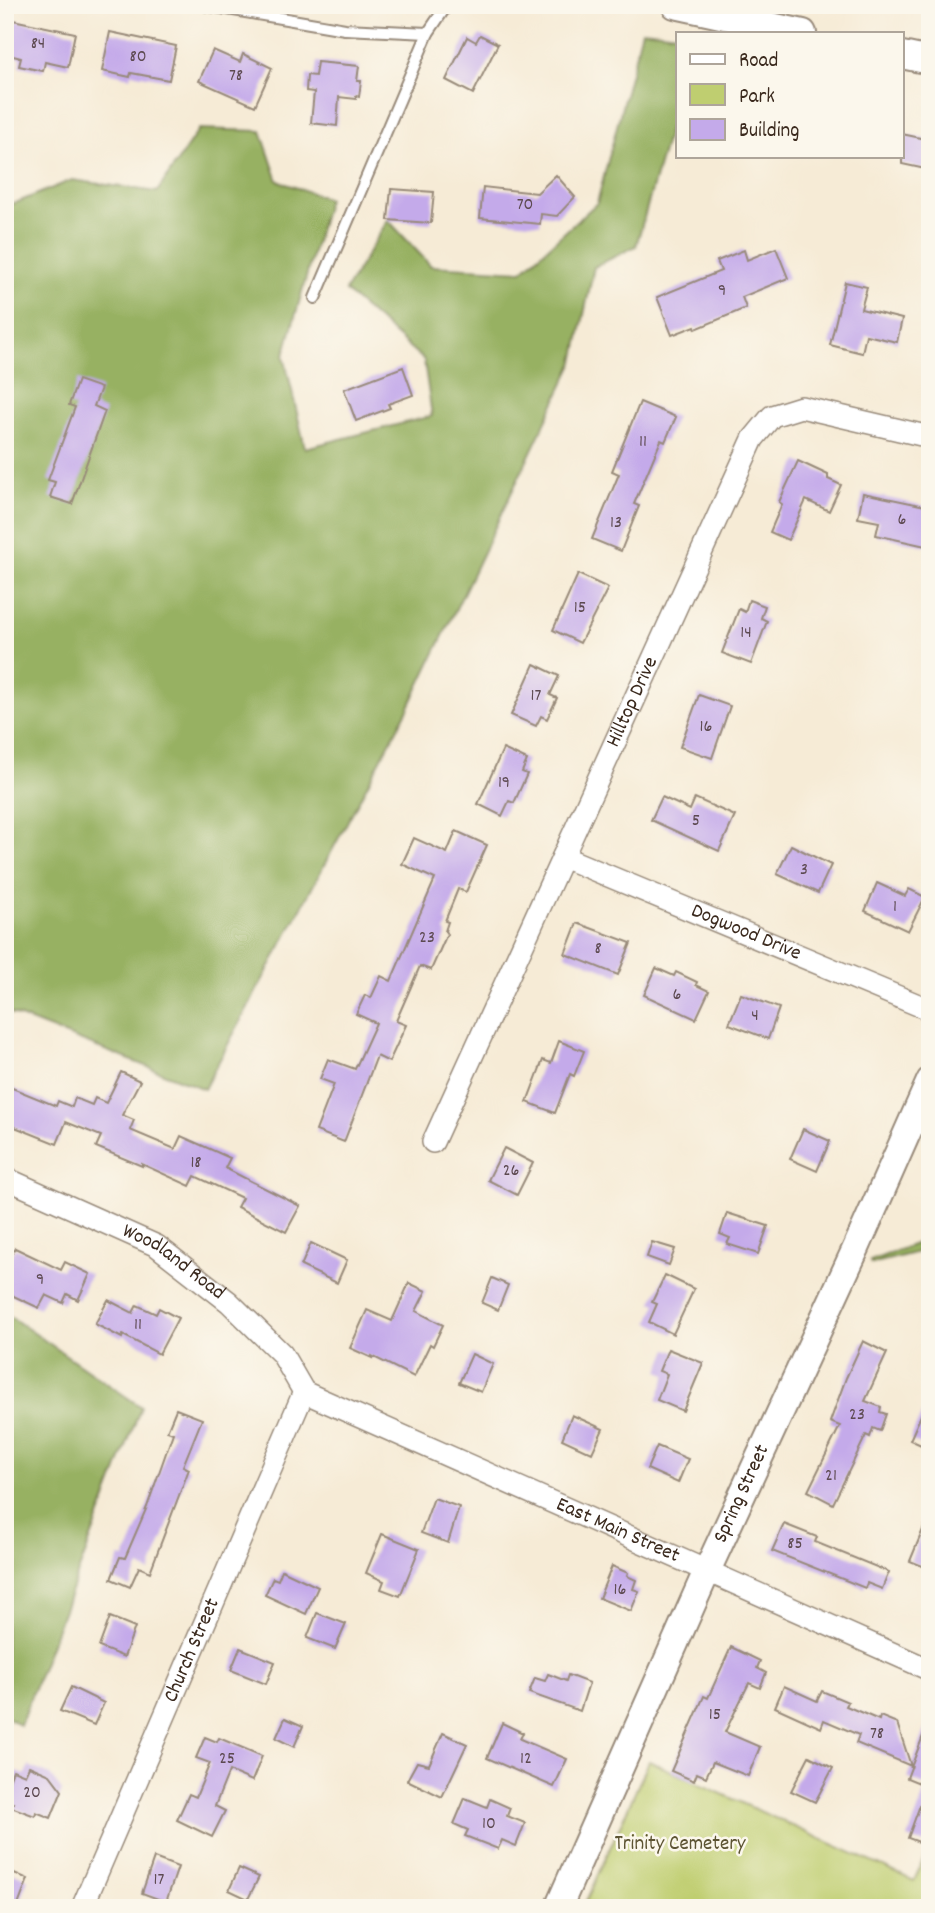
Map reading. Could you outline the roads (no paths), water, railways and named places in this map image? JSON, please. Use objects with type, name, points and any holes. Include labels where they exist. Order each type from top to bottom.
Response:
[{"type":"street","points":[[675,5],[798,32]]},
{"type":"street","points":[[904,55],[930,61]]},
{"type":"street","name":"Hilltop Drive","points":[[433,1142],[753,439],[772,416],[801,407],[930,437]]},
{"type":"street","name":"Dogwood Drive","points":[[563,857],[930,1010]]},
{"type":"street","name":"Spring Street","points":[[558,1908],[706,1573],[858,1246],[930,1081]]},
{"type":"street","name":"Woodland Road","points":[[5,1178],[158,1246],[229,1302],[282,1354],[304,1392]]},
{"type":"street","name":"East Main Street","points":[[304,1392],[706,1573],[930,1670]]},
{"type":"street","name":"Church Street","points":[[82,1908],[304,1392]]},
{"type":"lane","points":[[204,5],[345,29],[428,33]]},
{"type":"lane","points":[[314,298],[428,33],[447,5]]},
{"type":"park label","name":"Trinity Cemetery","points":[[680,1845]]}]
